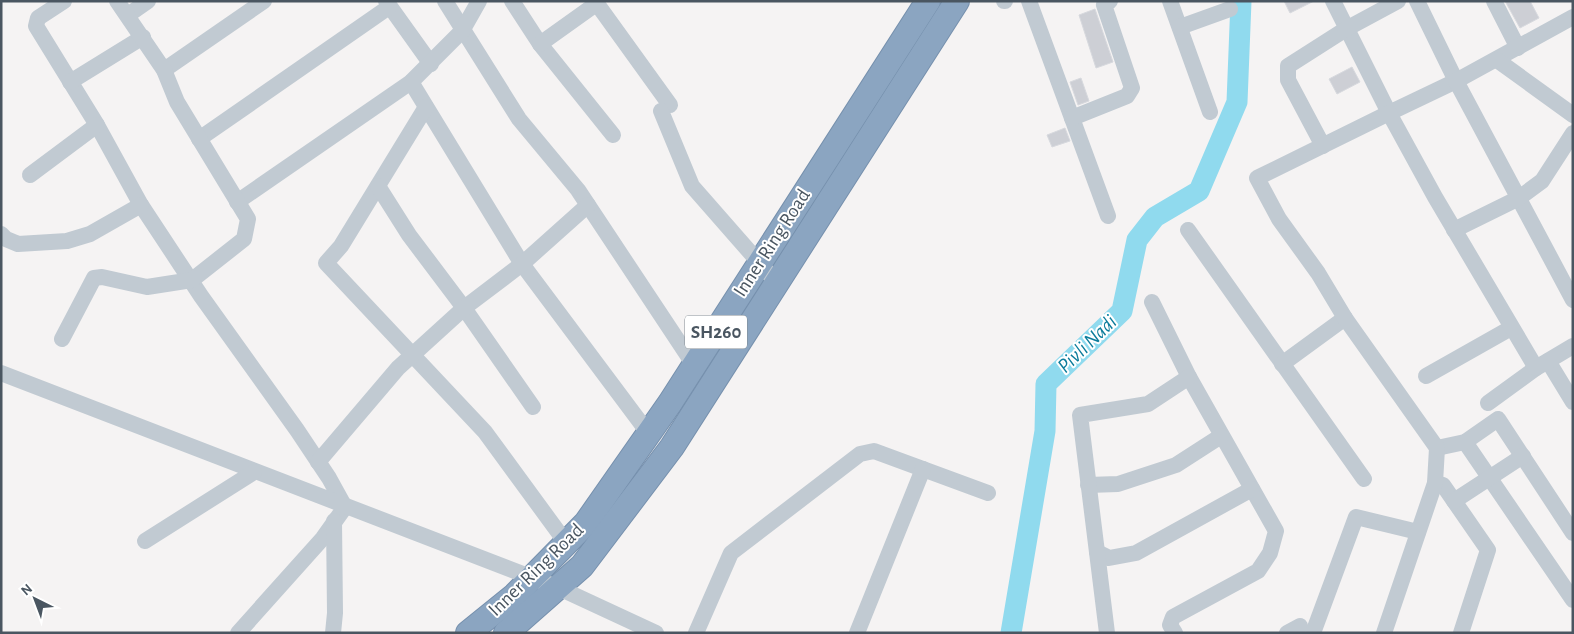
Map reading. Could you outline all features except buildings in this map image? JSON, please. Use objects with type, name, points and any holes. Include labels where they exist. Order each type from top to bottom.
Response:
[{"type":"highway","name":"Inner Ring Road","points":[[468,633],[532,579],[586,523],[649,434],[928,1]]},
{"type":"highway","name":"Inner Ring Road","points":[[506,633],[582,566],[672,447],[957,1]]},
{"type":"street","points":[[64,1],[38,18],[36,26],[97,125],[141,205],[318,462],[344,507]]},
{"type":"street","points":[[62,339],[94,278],[102,277],[147,287],[192,280],[244,238],[248,219],[177,102],[164,70],[117,1]]},
{"type":"street","points":[[128,15],[148,1]]},
{"type":"street","points":[[164,70],[264,1]]},
{"type":"street","points":[[445,1],[462,31],[519,119],[588,205],[694,365]]},
{"type":"street","points":[[237,202],[411,82],[462,31],[479,1]]},
{"type":"street","points":[[512,1],[540,44],[613,135]]},
{"type":"street","points":[[1029,1],[1108,216]]},
{"type":"street","points":[[1170,1],[1210,112]]},
{"type":"street","points":[[1333,1],[1390,113],[1454,230],[1511,328],[1573,402]]},
{"type":"street","points":[[1323,146],[1288,80],[1288,66],[1346,29],[1398,1]]},
{"type":"street","points":[[1417,1],[1456,81],[1573,300]]},
{"type":"street","points":[[1494,1],[1518,48]]},
{"type":"street","points":[[1569,1],[1573,8]]},
{"type":"street","points":[[1072,118],[1127,96],[1132,88],[1105,2]]},
{"type":"street","points":[[540,44],[595,3],[665,108],[692,186],[759,265],[777,283]]},
{"type":"street","points":[[199,139],[388,4],[431,64]]},
{"type":"street","points":[[1180,27],[1230,9]]},
{"type":"street","points":[[1384,633],[1435,483],[1437,448],[1345,318],[1318,273],[1279,219],[1256,178],[1456,81],[1497,60],[1573,16]]},
{"type":"street","points":[[70,82],[143,37]]},
{"type":"street","points":[[1497,60],[1573,115]]},
{"type":"street","points":[[411,82],[522,264],[649,434]]},
{"type":"street","points":[[426,107],[340,248],[326,263],[485,432],[567,544]]},
{"type":"street","points":[[30,175],[97,125]]},
{"type":"street","points":[[1454,230],[1519,198],[1542,181],[1573,133]]},
{"type":"street","points":[[378,186],[409,235],[464,308],[533,407]]},
{"type":"street","points":[[1,234],[6,240],[18,244],[77,239],[141,205]]},
{"type":"street","points":[[318,462],[398,368],[464,308],[522,264],[588,205]]},
{"type":"street","points":[[1188,230],[1364,479]]},
{"type":"street","points":[[1152,302],[1189,377],[1276,531],[1270,553],[1258,571],[1173,617],[1170,625],[1175,633]]},
{"type":"street","points":[[1282,364],[1345,318]]},
{"type":"street","points":[[1426,376],[1511,328]]},
{"type":"street","points":[[1488,403],[1542,364],[1573,346]]},
{"type":"street","points":[[1,373],[344,507],[559,588],[656,633]]},
{"type":"street","points":[[1106,633],[1102,557],[1088,485],[1080,415],[1148,404],[1189,377]]},
{"type":"street","points":[[1437,448],[1465,442],[1498,420],[1573,533]]},
{"type":"street","points":[[1088,485],[1118,484],[1176,465],[1221,436]]},
{"type":"street","points":[[1465,442],[1573,600]]},
{"type":"street","points":[[696,633],[730,553],[860,454],[874,451],[988,493]]},
{"type":"street","points":[[1454,501],[1523,456]]},
{"type":"street","points":[[857,633],[922,469]]},
{"type":"street","points":[[145,541],[254,472]]},
{"type":"street","points":[[1435,483],[1443,485],[1488,550],[1461,633]]},
{"type":"street","points":[[1102,557],[1136,553],[1252,489]]},
{"type":"street","points":[[238,633],[249,626],[323,538],[344,507]]},
{"type":"street","points":[[1300,630],[1356,517],[1418,532]]},
{"type":"street","points":[[333,633],[335,613],[334,521]]},
{"type":"waterway","name":"Pivli Nadi","points":[[1011,633],[1045,431],[1046,384],[1122,311],[1137,240],[1155,217],[1199,191],[1237,102],[1241,1]]}]
